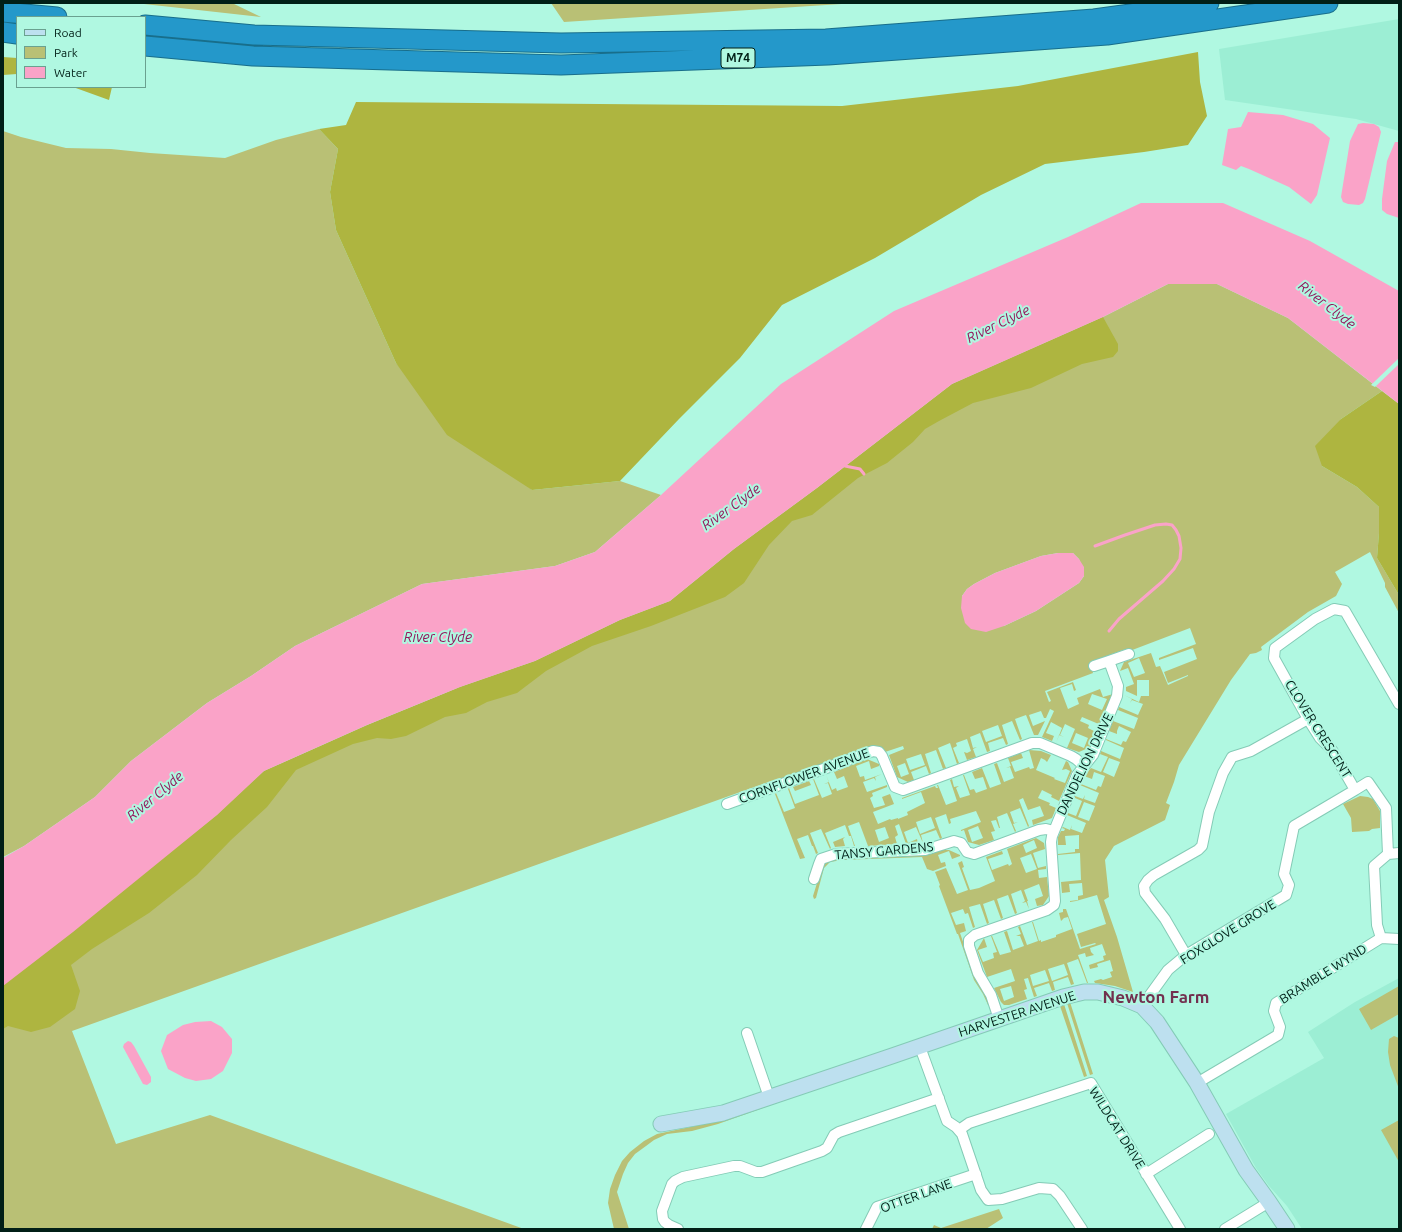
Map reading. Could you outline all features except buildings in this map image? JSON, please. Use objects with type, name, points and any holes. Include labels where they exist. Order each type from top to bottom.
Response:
[{"type":"highway","name":"M74","points":[[146,25],[254,35],[561,43],[826,39],[1094,19],[1209,3]]},
{"type":"highway","name":"M74","points":[[146,46],[253,56],[560,65],[828,55],[1107,35],[1328,3]]},
{"type":"highway","points":[[3,12],[46,16]]},
{"type":"highway","points":[[3,32],[16,34]]},
{"type":"street","name":"CLOVER CRESCENT","points":[[1388,854],[1386,808],[1368,782],[1355,790],[1332,750],[1320,738],[1308,719],[1274,658],[1275,648],[1315,619],[1334,609],[1345,611],[1399,704]]},
{"type":"street","points":[[1094,666],[1129,654]]},
{"type":"street","name":"DANDELION DRIVE","points":[[999,1019],[991,995],[978,973],[969,946],[969,940],[975,935],[1049,909],[1054,905],[1055,899],[1051,842],[1077,775],[1092,755],[1118,693],[1117,682],[1109,661]]},
{"type":"street","points":[[1186,956],[1165,919],[1145,893],[1144,886],[1154,875],[1198,850],[1202,846],[1209,812],[1223,773],[1232,757],[1252,751],[1308,719]]},
{"type":"street","name":"CORNFLOWER AVENUE","points":[[727,804],[873,750],[879,752],[882,756],[895,787],[902,790],[1032,743],[1040,743],[1071,756],[1084,766]]},
{"type":"street","name":"FOXGLOVE GROVE","points":[[1142,1006],[1168,970],[1186,956],[1286,895],[1289,885],[1284,874],[1294,826],[1355,790]]},
{"type":"street","name":"TANSY GARDENS","points":[[814,879],[821,859],[836,854],[925,850],[954,841],[961,843],[967,852],[974,854],[1039,830],[1046,829],[1054,831]]},
{"type":"street","points":[[1380,938],[1377,925],[1374,866],[1388,854],[1399,853]]},
{"type":"street","name":"BRAMBLE WYND","points":[[1197,1083],[1278,1035],[1280,1027],[1274,1011],[1276,1003],[1380,938],[1399,939]]},
{"type":"street","name":"HARVESTER AVENUE","points":[[661,1124],[723,1112],[920,1047],[1063,997],[1084,992],[1098,992],[1123,998],[1142,1006],[1157,1022],[1197,1083],[1246,1170],[1287,1229]]},
{"type":"street","points":[[747,1033],[769,1097]]},
{"type":"street","points":[[920,1047],[947,1121],[959,1130],[964,1138],[981,1190],[988,1200],[1002,1199],[1039,1188],[1053,1189],[1060,1196],[1082,1229]]},
{"type":"street","name":"WILDCAT DRIVE","points":[[959,1130],[969,1123],[1091,1083],[1180,1229]]},
{"type":"street","points":[[678,1229],[669,1226],[665,1222],[662,1211],[672,1184],[674,1181],[683,1176],[734,1166],[740,1166],[756,1172],[762,1172],[822,1151],[827,1148],[834,1135],[839,1132],[939,1098]]},
{"type":"street","points":[[1146,1174],[1209,1134]]},
{"type":"street","name":"OTTER LANE","points":[[866,1229],[877,1207],[976,1174]]},
{"type":"street","points":[[1225,1229],[1269,1202]]},
{"type":"shaded area","points":[[1399,19],[1399,131],[1356,119],[1225,100],[1219,49]]},
{"type":"shaded area","points":[[1399,978],[1399,1229],[1302,1229],[1287,1206],[1269,1186],[1256,1168],[1226,1114],[1324,1058],[1308,1032],[1355,1002]]},
{"type":"green space","points":[[135,3],[232,3],[261,17]]},
{"type":"green space","points":[[551,3],[857,3],[564,22]]},
{"type":"green space","points":[[1198,52],[1200,82],[1207,116],[1188,145],[1045,164],[981,195],[875,258],[782,305],[740,358],[620,481],[532,490],[447,435],[396,363],[336,230],[330,192],[338,149],[319,129],[346,125],[356,102],[842,106],[1018,86]]},
{"type":"green space","points":[[3,57],[16,58],[16,74],[3,75]]},
{"type":"green space","points":[[76,88],[112,88],[109,100]]},
{"type":"green space","points":[[319,129],[338,149],[330,192],[336,230],[396,363],[532,490],[620,481],[661,495],[595,552],[555,566],[422,584],[295,646],[251,676],[207,703],[131,761],[95,797],[24,846],[3,857],[3,131],[66,148],[111,149],[225,158],[276,140]]},
{"type":"green space","points":[[1168,284],[1217,284],[1288,318],[1382,391],[1341,419],[1322,466],[1357,487],[1379,507],[1377,558],[1399,595],[1399,613],[1385,587],[1385,583],[1370,552],[1335,572],[1342,584],[1336,596],[1308,612],[1261,647],[1262,650],[1250,654],[1231,680],[1179,765],[1166,803],[1170,805],[1165,820],[1114,846],[1105,860],[1109,897],[1104,900],[1117,937],[1133,992],[1115,986],[1095,983],[1094,981],[1112,977],[1110,972],[1113,971],[1110,960],[1097,964],[1098,967],[1090,969],[1089,965],[1104,960],[1103,956],[1106,955],[1102,944],[1090,948],[1094,955],[1086,957],[1085,953],[1078,955],[1088,983],[1078,959],[1067,963],[1074,984],[1071,985],[1068,977],[1053,982],[1055,990],[1052,991],[1049,983],[1034,988],[1037,996],[1034,997],[1028,978],[1024,979],[1027,989],[1024,990],[1027,999],[1009,1005],[1004,1005],[994,988],[1015,981],[1011,969],[987,977],[977,950],[984,938],[987,947],[978,950],[983,962],[994,958],[993,953],[997,952],[991,936],[1000,955],[1011,952],[1004,932],[1007,931],[1013,950],[1024,946],[1020,936],[1016,936],[1021,934],[1018,927],[1020,926],[1027,945],[1038,941],[1032,922],[1039,941],[1041,940],[1041,942],[1072,929],[1068,917],[1061,921],[1059,913],[1063,912],[1063,909],[1066,909],[1080,949],[1096,944],[1081,947],[1077,934],[1106,924],[1097,895],[1076,901],[1070,902],[1078,900],[1078,896],[1083,895],[1082,883],[1069,884],[1070,892],[1062,893],[1061,882],[1081,880],[1080,853],[1058,854],[1075,852],[1075,849],[1079,849],[1079,835],[1065,836],[1066,845],[1058,845],[1058,837],[1061,831],[1064,831],[1065,829],[1062,828],[1063,827],[1070,830],[1072,825],[1071,829],[1082,833],[1086,823],[1067,815],[1068,813],[1076,816],[1082,801],[1075,798],[1075,796],[1083,799],[1085,795],[1084,799],[1095,803],[1099,793],[1080,785],[1081,784],[1096,790],[1098,786],[1101,787],[1105,776],[1094,772],[1092,779],[1084,776],[1091,768],[1101,772],[1108,757],[1100,754],[1101,751],[1120,759],[1124,748],[1106,739],[1121,745],[1123,741],[1126,742],[1131,732],[1119,726],[1117,734],[1109,731],[1113,721],[1134,729],[1138,718],[1118,710],[1119,707],[1138,715],[1143,704],[1132,700],[1130,703],[1132,699],[1124,695],[1139,702],[1141,696],[1149,696],[1149,680],[1137,680],[1137,696],[1126,691],[1126,687],[1134,684],[1128,668],[1120,671],[1124,662],[1151,653],[1156,667],[1160,666],[1168,685],[1188,676],[1168,683],[1164,672],[1197,659],[1193,648],[1159,660],[1159,658],[1196,644],[1190,628],[1127,652],[1126,649],[1090,662],[1093,673],[1045,691],[1049,702],[1051,701],[1047,692],[1073,682],[1076,690],[1074,691],[1072,684],[1060,688],[1068,709],[1079,704],[1077,698],[1100,689],[1103,697],[1113,694],[1101,725],[1082,717],[1080,721],[1089,725],[1088,728],[1098,733],[1091,749],[1088,748],[1079,752],[1067,748],[1075,729],[1065,724],[1060,735],[1064,737],[1059,735],[1062,728],[1051,722],[1046,733],[1054,736],[1052,741],[1042,737],[1054,711],[1050,709],[1046,718],[1044,718],[1041,711],[1029,715],[1033,726],[1045,721],[1038,735],[1034,735],[1026,715],[1015,719],[1022,739],[1020,740],[1012,721],[1002,725],[1008,744],[1006,745],[1003,738],[988,743],[990,751],[987,752],[980,733],[970,737],[973,748],[977,747],[973,749],[976,757],[967,760],[964,752],[967,753],[971,751],[967,739],[956,743],[957,746],[953,748],[959,763],[957,764],[950,743],[938,748],[946,768],[943,769],[936,750],[925,754],[931,773],[929,774],[926,766],[911,772],[914,780],[908,782],[897,777],[889,755],[904,749],[903,746],[885,752],[884,750],[874,746],[773,783],[772,785],[771,781],[72,1031],[116,1144],[210,1115],[524,1229],[3,1229],[3,986],[264,771],[460,687],[535,661],[620,620],[670,601],[734,549],[817,488],[952,384],[1103,317]],"holes":[[[1058,553],[1073,553],[1079,559],[1084,576],[1079,583],[1036,611],[1004,626],[962,596],[967,589],[974,584],[995,573],[1041,556]],[[1139,658],[1145,673],[1134,677],[1128,663]],[[1092,694],[1107,699],[1102,710],[1088,704]],[[998,725],[1002,736],[986,742],[982,731]],[[1076,733],[1088,738],[1084,748],[1072,743]],[[921,754],[925,765],[910,770],[906,759]],[[1109,758],[1120,762],[1114,777],[1103,772]],[[905,763],[909,774],[901,777],[897,766]],[[1084,802],[1095,806],[1089,821],[1078,817]],[[1064,964],[1068,975],[1052,981],[1048,969]],[[1045,970],[1049,981],[1033,986],[1030,975]],[[1011,986],[1014,997],[1004,1001],[1000,989]]]},
{"type":"green space","points":[[1103,317],[1118,344],[1118,351],[1113,357],[1082,364],[1031,388],[973,403],[925,429],[913,442],[887,463],[858,478],[812,515],[792,521],[769,545],[744,583],[725,597],[651,626],[592,646],[546,671],[517,693],[487,702],[466,713],[445,717],[406,736],[391,739],[377,738],[353,744],[296,770],[267,807],[231,840],[197,875],[149,913],[92,949],[71,965],[80,991],[75,1009],[50,1027],[31,1032],[8,1026],[3,1029],[3,984],[217,815],[264,771],[367,725],[460,687],[535,661],[620,620],[670,601],[734,549],[817,488],[952,384]]},
{"type":"green space","points":[[1382,391],[1399,404],[1399,595],[1377,558],[1379,507],[1357,487],[1322,466],[1315,446],[1341,419]]},
{"type":"green space","points":[[1029,750],[1041,751],[1051,755],[1047,762],[1041,758],[1036,770],[1055,778],[1054,779],[1065,783],[1070,771],[1066,769],[1062,770],[1066,761],[1068,762],[1072,771],[1059,801],[1051,797],[1052,795],[1042,790],[1038,798],[1050,803],[1049,805],[1056,808],[1052,818],[1033,825],[1032,820],[1044,816],[1040,806],[1028,810],[1023,798],[1019,800],[1029,826],[1028,827],[1020,808],[1010,812],[1014,823],[1018,822],[1013,824],[1016,831],[1015,832],[1007,813],[997,817],[1000,828],[996,820],[991,821],[995,831],[991,832],[994,840],[979,845],[968,842],[964,830],[961,831],[981,822],[976,811],[950,819],[951,823],[949,824],[946,814],[935,818],[942,838],[940,839],[936,830],[921,835],[923,843],[916,827],[904,832],[908,843],[917,839],[918,844],[906,844],[899,824],[895,826],[898,835],[895,837],[897,844],[868,846],[859,822],[848,826],[855,846],[845,825],[825,833],[831,848],[830,849],[821,829],[810,833],[818,853],[816,854],[808,835],[797,839],[805,858],[800,859],[775,794],[776,793],[784,812],[795,808],[788,789],[789,788],[795,804],[819,795],[813,779],[822,798],[832,794],[828,783],[824,784],[829,782],[832,790],[836,788],[837,791],[848,787],[844,776],[837,779],[834,772],[867,759],[879,764],[879,766],[871,769],[869,761],[856,766],[860,777],[864,776],[865,780],[882,774],[875,777],[876,781],[874,778],[863,782],[867,792],[887,785],[887,787],[872,793],[873,796],[870,798],[874,808],[885,805],[882,797],[890,794],[894,804],[873,812],[878,824],[890,819],[898,819],[908,815],[907,812],[925,803],[921,792],[902,798],[935,786],[938,788],[937,785],[946,805],[957,801],[950,780],[952,779],[954,787],[959,786],[956,788],[960,798],[970,795],[963,775],[970,790],[974,789],[976,793],[987,789],[983,777],[975,779],[972,772],[982,768],[990,788],[1001,784],[994,764],[997,763],[1004,782],[1014,778],[1010,767],[1006,768],[1011,766],[1008,758],[1021,753],[1023,758],[1011,762],[1015,772],[1029,767],[1030,769],[1034,768]],"holes":[[[931,817],[935,828],[920,834],[916,822]],[[978,826],[983,838],[972,842],[968,830]],[[885,827],[889,838],[879,842],[875,830]]]},
{"type":"green space","points":[[809,781],[811,785],[795,791],[793,787]]},
{"type":"green space","points":[[1360,796],[1373,799],[1380,811],[1380,828],[1369,831],[1352,832],[1351,818],[1343,804]]},
{"type":"green space","points":[[845,837],[843,839],[845,846],[835,847],[833,842]]},
{"type":"green space","points":[[1036,838],[1044,843],[1045,849],[1033,853],[1038,868],[1046,866],[1046,869],[1038,870],[1039,878],[1047,877],[1049,896],[1043,905],[1037,906],[1035,899],[1043,896],[1039,884],[1024,890],[1029,909],[1026,902],[1022,903],[1025,901],[1021,890],[1011,894],[1017,913],[1015,914],[1008,895],[997,899],[1003,918],[1001,919],[994,900],[983,904],[989,923],[987,924],[980,904],[969,907],[975,927],[973,928],[968,913],[965,914],[963,909],[951,913],[956,925],[964,923],[966,931],[960,933],[976,979],[986,994],[990,1004],[988,1005],[974,980],[935,872],[946,868],[957,894],[968,890],[958,863],[962,861],[964,867],[962,868],[970,890],[979,888],[995,881],[986,857],[1002,851],[1003,854],[988,859],[992,870],[1012,864],[1007,849]],"holes":[[[1034,840],[1037,848],[1026,853],[1023,845]],[[1031,854],[1037,869],[1026,873],[1020,858]]]},
{"type":"green space","points":[[945,848],[946,850],[949,850],[960,856],[952,859],[949,851],[938,855],[941,863],[945,862],[946,866],[933,871],[927,869],[922,857],[842,860],[830,862],[824,868],[816,898],[814,899],[813,896],[822,867],[828,860],[924,854],[924,856],[926,856],[926,854]]},
{"type":"green space","points":[[1399,986],[1399,1014],[1371,1030],[1359,1009]]},
{"type":"green space","points":[[1070,1002],[1093,1074],[1090,1075],[1067,1003]]},
{"type":"green space","points":[[1064,1004],[1087,1076],[1084,1077],[1060,1006]]},
{"type":"green space","points":[[1394,1036],[1399,1038],[1399,1089],[1390,1065],[1388,1052],[1389,1039]]},
{"type":"green space","points":[[791,1098],[718,1124],[692,1131],[667,1134],[654,1140],[635,1154],[628,1163],[617,1192],[629,1229],[614,1229],[608,1203],[610,1189],[622,1161],[630,1152],[644,1141],[657,1134],[723,1120]]},
{"type":"green space","points":[[1399,1120],[1399,1162],[1381,1130]]},
{"type":"green space","points":[[999,1209],[1003,1218],[986,1229],[932,1229],[934,1225],[941,1228]]},
{"type":"water","points":[[1248,112],[1283,115],[1313,124],[1330,138],[1317,195],[1311,204],[1289,187],[1249,169],[1241,166],[1236,170],[1222,165],[1228,129],[1241,127]]},
{"type":"water","points":[[1358,124],[1374,124],[1379,127],[1381,132],[1365,199],[1363,203],[1359,205],[1348,204],[1343,202],[1341,197],[1350,141]]},
{"type":"water","points":[[1395,142],[1399,142],[1399,218],[1387,214],[1382,210],[1387,161]]},
{"type":"water","name":"River Clyde","points":[[1141,203],[1223,203],[1310,241],[1399,291],[1399,404],[1288,318],[1217,284],[1168,284],[1103,317],[952,384],[817,488],[734,549],[670,601],[620,620],[535,661],[460,687],[367,725],[264,771],[217,815],[73,932],[3,986],[3,858],[24,846],[95,797],[131,761],[207,703],[251,676],[295,646],[422,584],[555,566],[595,552],[661,495],[781,384],[894,311],[1068,237]]},
{"type":"water","points":[[1058,553],[1073,553],[1079,559],[1084,567],[1084,576],[1079,583],[1036,611],[1004,626],[986,632],[971,629],[965,623],[961,608],[962,596],[967,589],[995,573],[1041,556]]},
{"type":"water","points":[[211,1021],[222,1027],[232,1039],[232,1053],[223,1071],[211,1079],[196,1081],[185,1078],[168,1069],[161,1051],[167,1035],[183,1025],[195,1022]]},
{"type":"water","points":[[128,1041],[134,1046],[151,1077],[151,1082],[147,1085],[143,1084],[123,1047]]},
{"type":"pier","points":[[1399,358],[1399,364],[1375,387],[1371,385]]},
{"type":"waterway","points":[[845,466],[860,469],[864,474]]},
{"type":"waterway","points":[[1095,546],[1155,525],[1166,524],[1172,525],[1176,530],[1179,536],[1181,548],[1180,559],[1174,569],[1163,581],[1119,619],[1109,631]]},
{"type":"district","name":"Newton Farm","points":[[1156,997]]}]
